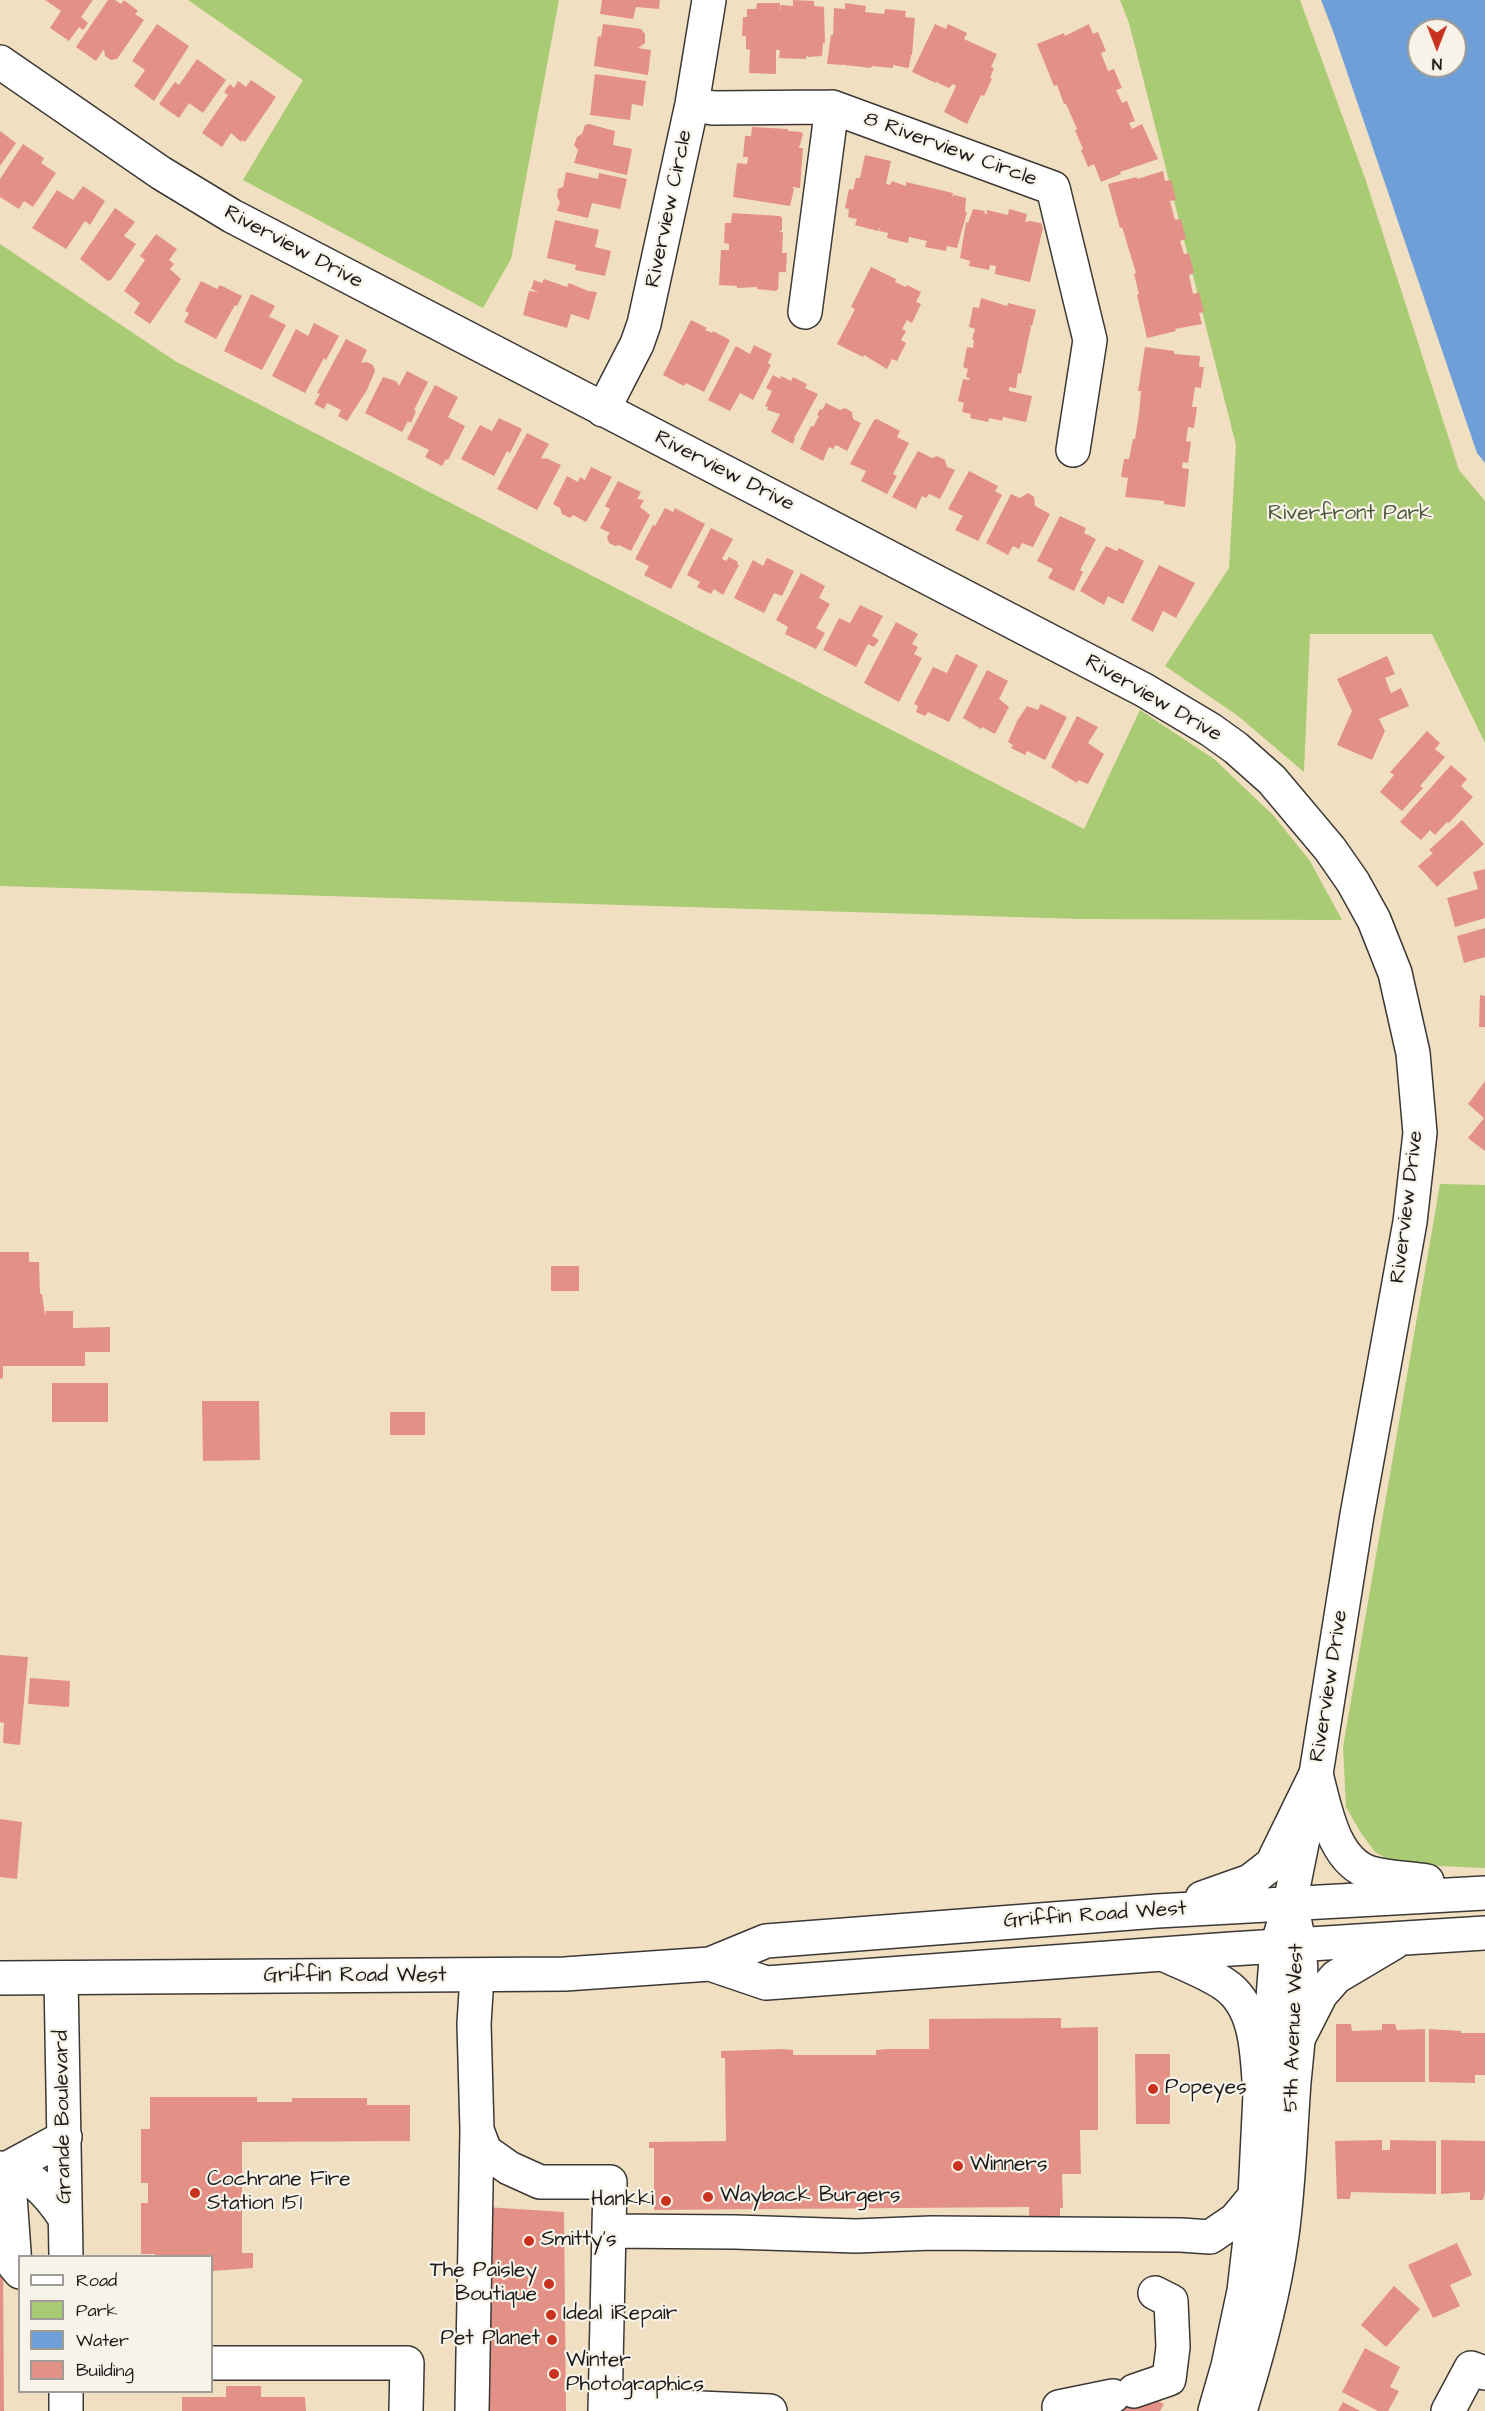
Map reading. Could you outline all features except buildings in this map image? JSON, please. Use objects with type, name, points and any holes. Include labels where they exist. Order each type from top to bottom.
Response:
[{"type":"street","name":"Riverview Circle","points":[[603,410],[644,324],[692,104],[709,0]]},
{"type":"street","name":"Riverview Drive","points":[[0,62],[161,173],[232,216],[1144,690],[1211,730],[1236,748],[1272,780],[1302,814],[1353,882],[1374,920],[1395,973],[1413,1053],[1420,1133],[1410,1222],[1357,1515],[1316,1774],[1290,1904]]},
{"type":"street","name":"8 Riverview Circle","points":[[692,104],[713,108],[832,107],[1053,188],[1090,340],[1073,450]]},
{"type":"street","name":"8 Riverview Circle","points":[[805,312],[832,107]]},
{"type":"street","points":[[1316,1774],[1330,1825],[1346,1855],[1360,1868],[1386,1876],[1485,1892]]},
{"type":"street","points":[[1157,1911],[1238,1887],[1261,1875],[1272,1864],[1316,1774]]},
{"type":"street","name":"Griffin Road West","points":[[0,1978],[565,1974],[710,1964],[766,1941],[1157,1911],[1485,1892]]},
{"type":"street","name":"5th Avenue West","points":[[1240,2411],[1256,2359],[1281,2242],[1298,2039],[1289,1945],[1290,1904]]},
{"type":"street","name":"Griffin Road West","points":[[710,1964],[766,1983],[1485,1933]]},
{"type":"street","points":[[1298,2039],[1321,1994],[1336,1977],[1402,1938]]},
{"type":"street","name":"5th Avenue West","points":[[1215,2411],[1228,2366],[1244,2291],[1255,2196],[1260,2095],[1289,1945]]},
{"type":"street","points":[[1163,1954],[1214,1978],[1238,1996],[1254,2034],[1260,2095]]},
{"type":"street","points":[[472,2411],[477,2130],[474,2024],[477,1976]]},
{"type":"street","name":"Grande Boulevard","points":[[61,1978],[66,2255]]},
{"type":"street","points":[[477,2130],[485,2151],[509,2168],[540,2182],[610,2181],[605,2408],[770,2411]]},
{"type":"street","points":[[4,2168],[65,2137]]},
{"type":"street","points":[[4,2168],[33,2182],[51,2198],[66,2218]]},
{"type":"street","points":[[4,2168],[15,2266],[18,2270]]},
{"type":"street","points":[[609,2231],[856,2236],[943,2233],[1210,2237],[1235,2220],[1255,2196]]},
{"type":"street","points":[[1210,2237],[1220,2249],[1244,2291]]},
{"type":"street","points":[[1059,2407],[1124,2393],[1169,2379],[1173,2347],[1171,2301],[1155,2293]]},
{"type":"street","points":[[213,2363],[406,2363],[406,2411]]},
{"type":"street","points":[[1448,2411],[1471,2368],[1485,2373]]},
{"type":"street","points":[[66,2393],[66,2411]]},
{"type":"green space","points":[[188,0],[559,0],[511,259],[483,308],[243,180],[303,80]]},
{"type":"green space","name":"Riverfront Park","points":[[1120,0],[1300,0],[1365,178],[1459,470],[1485,501],[1485,743],[1432,634],[1310,634],[1304,772],[1238,716],[1165,666],[1229,568],[1236,445],[1129,23]]},
{"type":"green space","points":[[0,244],[175,361],[1084,829],[1140,710],[1214,759],[1273,815],[1310,861],[1342,920],[1080,919],[0,886]]},
{"type":"green space","points":[[1440,1184],[1485,1185],[1485,1868],[1397,1864],[1375,1852],[1346,1807],[1343,1747]]},
{"type":"water","points":[[1321,0],[1485,0],[1485,463],[1477,453]]},
{"type":"place","name":"Popeyes","points":[[1153,2089]]},
{"type":"place","name":"Winners","points":[[958,2166]]},
{"type":"place","name":"Cochrane Fire Station 151","points":[[195,2193]]},
{"type":"place","name":"Wayback Burgers","points":[[708,2197]]},
{"type":"place","name":"Hankki","points":[[666,2201]]},
{"type":"place","name":"Smitty's","points":[[529,2241]]},
{"type":"place","name":"The Paisley Boutique","points":[[549,2284]]},
{"type":"place","name":"Ideal iRepair","points":[[551,2315]]},
{"type":"place","name":"Pet Planet","points":[[552,2340]]},
{"type":"place","name":"Winter Photographics","points":[[554,2374]]}]
